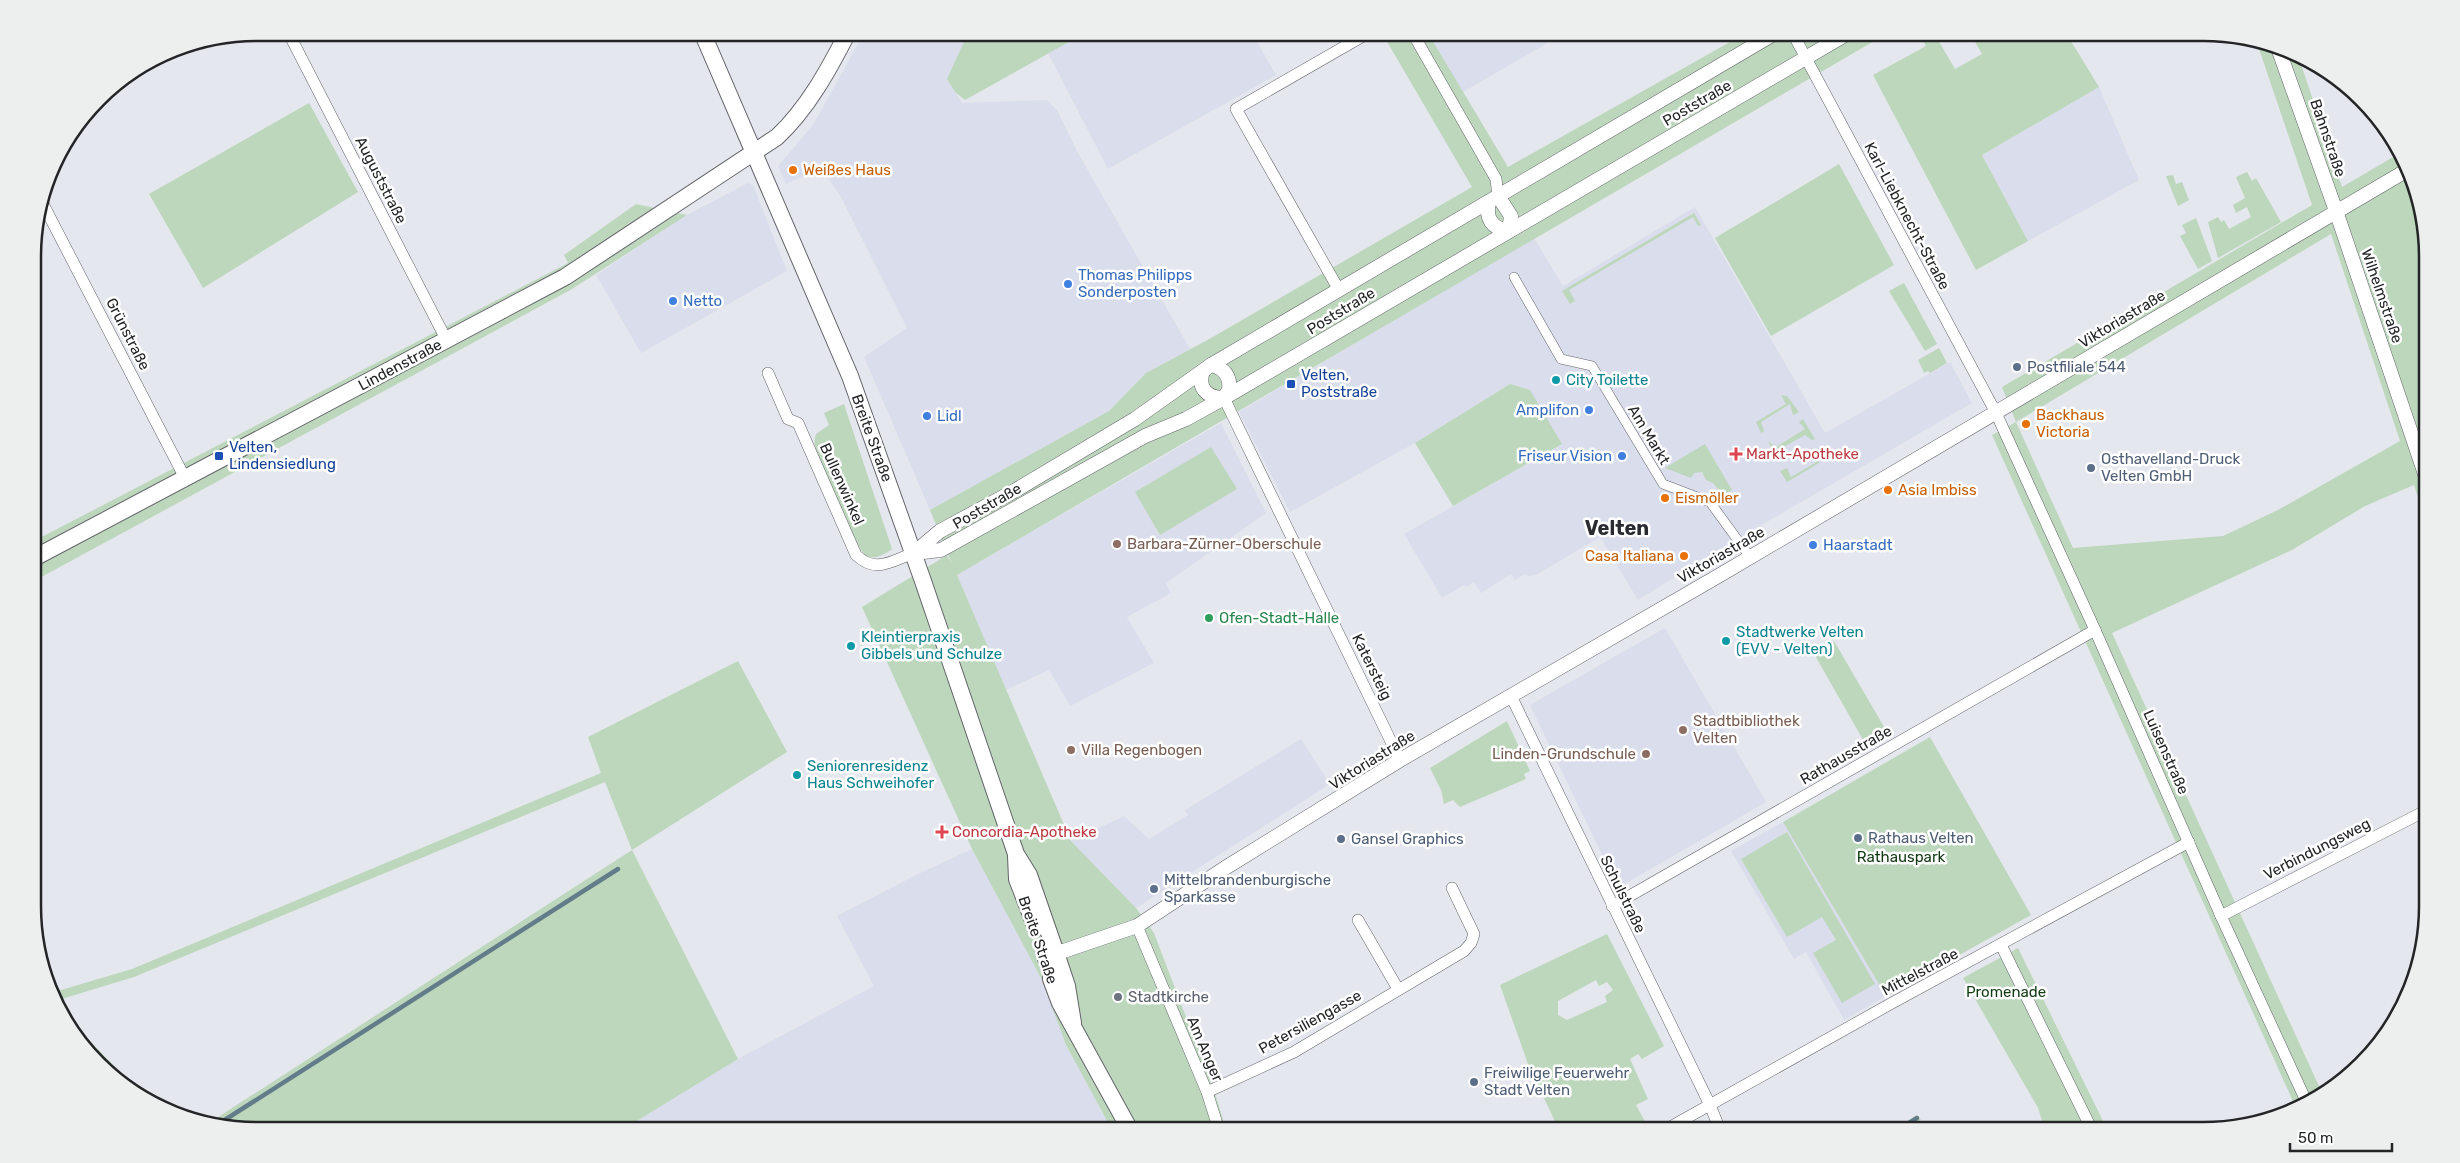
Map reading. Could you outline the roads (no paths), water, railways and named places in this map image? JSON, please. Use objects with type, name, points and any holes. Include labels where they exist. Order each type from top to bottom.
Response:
[{"type":"main road","name":"Breite Straße","points":[[706,41],[847,369],[914,553],[1016,854],[1029,874],[1051,955],[1067,986],[1073,1023],[1126,1122]]},
{"type":"main road","name":"Lindenstraße","points":[[41,554],[565,277],[755,153],[795,120],[844,41]]},
{"type":"street","name":"Auguststraße","points":[[293,41],[446,341]]},
{"type":"street","name":"Poststraße","points":[[1339,290],[1236,109],[1354,41]]},
{"type":"street","points":[[1417,41],[1496,179],[1494,199],[1487,210],[1493,226],[1500,230],[1509,231],[1510,216],[1494,199]]},
{"type":"street","name":"Poststraße","points":[[914,553],[940,531],[1016,490],[1135,419],[1207,368],[1762,41]]},
{"type":"street","name":"Karl-Liebknecht-Straße","points":[[1796,41],[1996,413]]},
{"type":"street","name":"Poststraße","points":[[914,553],[941,550],[1146,436],[1186,419],[1224,398],[1834,41]]},
{"type":"street","name":"Bahnstraße","points":[[2281,56],[2336,211]]},
{"type":"street","name":"Viktoriastraße","points":[[1051,955],[1137,926],[1225,868],[1400,760],[1996,413],[2401,173]]},
{"type":"street","name":"Grünstraße","points":[[46,210],[185,478]]},
{"type":"street","name":"Wilhelmstraße","points":[[2336,211],[2419,456]]},
{"type":"street","name":"Am Markt","points":[[1514,277],[1561,359],[1592,366],[1663,484],[1710,502],[1750,557]]},
{"type":"street","points":[[1220,367],[1228,377],[1230,390],[1224,398],[1213,398],[1204,390],[1200,378],[1207,368],[1220,367]]},
{"type":"street","name":"Bullenwinkel","points":[[768,373],[788,419],[798,423],[856,555],[866,564],[876,566],[914,553]]},
{"type":"street","name":"Katersteig","points":[[1224,398],[1400,760]]},
{"type":"street","name":"Luisenstraße","points":[[1996,413],[2095,630],[2220,916],[2304,1096]]},
{"type":"street","name":"Rathausstraße","points":[[1612,906],[2095,630]]},
{"type":"street","name":"Schulstraße","points":[[1511,696],[1717,1122]]},
{"type":"street","name":"Verbindungsweg","points":[[2220,916],[2419,814]]},
{"type":"street","name":"Mittelstraße","points":[[1679,1122],[2189,842]]},
{"type":"street","name":"Petersiliengasse","points":[[1207,1092],[1294,1052],[1464,951],[1471,943],[1474,934],[1452,888]]},
{"type":"street","points":[[1358,920],[1398,989]]},
{"type":"street","name":"Am Anger","points":[[1137,926],[1207,1092],[1216,1122]]},
{"type":"street","points":[[2001,945],[2088,1122]]},
{"type":"waterway","points":[[225,1119],[618,869]]},
{"type":"waterway","points":[[1911,1122],[1917,1118]]},
{"type":"place","name":"Weißes Haus","points":[[793,170]]},
{"type":"place","name":"Thomas Philipps Sonderposten","points":[[1068,284]]},
{"type":"place","name":"Netto","points":[[673,301]]},
{"type":"place","name":"Postfiliale 544","points":[[2017,367]]},
{"type":"place","name":"City Toilette","points":[[1556,380]]},
{"type":"place","name":"Velten, Poststraße","points":[[1291,384]]},
{"type":"place","name":"Amplifon","points":[[1589,410]]},
{"type":"place","name":"Lidl","points":[[927,416]]},
{"type":"place","name":"Backhaus Victoria","points":[[2026,424]]},
{"type":"place","name":"Markt-Apotheke","points":[[1736,454]]},
{"type":"place","name":"Velten, Lindensiedlung","points":[[219,456]]},
{"type":"place","name":"Friseur Vision","points":[[1622,456]]},
{"type":"place","name":"Osthavelland-Druck Velten GmbH","points":[[2091,468]]},
{"type":"place","name":"Asia Imbiss","points":[[1888,490]]},
{"type":"place","name":"Eismöller","points":[[1665,498]]},
{"type":"place","name":"Barbara-Zürner-Oberschule","points":[[1117,544]]},
{"type":"place","name":"Haarstadt","points":[[1813,545]]},
{"type":"place","name":"Casa Italiana","points":[[1684,556]]},
{"type":"place","name":"Ofen-Stadt-Halle","points":[[1209,618]]},
{"type":"place","name":"Stadtwerke Velten (EVV - Velten)","points":[[1726,641]]},
{"type":"place","name":"Kleintierpraxis Gibbels und Schulze","points":[[851,646]]},
{"type":"place","name":"Stadtbibliothek Velten","points":[[1683,730]]},
{"type":"place","name":"Villa Regenbogen","points":[[1071,750]]},
{"type":"place","name":"Linden-Grundschule","points":[[1646,754]]},
{"type":"place","name":"Seniorenresidenz Haus Schweihofer","points":[[797,775]]},
{"type":"place","name":"Concordia-Apotheke","points":[[942,832]]},
{"type":"place","name":"Rathaus Velten","points":[[1858,838]]},
{"type":"place","name":"Gansel Graphics","points":[[1341,839]]},
{"type":"place","name":"Mittelbrandenburgische Sparkasse","points":[[1154,889]]},
{"type":"place","name":"Stadtkirche","points":[[1118,997]]},
{"type":"place","name":"Freiwilige Feuerwehr Stadt Velten","points":[[1474,1082]]},
{"type":"district","name":"Velten","points":[[1617,528]]},
{"type":"park label","name":"Rathauspark","points":[[1901,857]]},
{"type":"park label","name":"Promenade","points":[[2006,992]]}]
